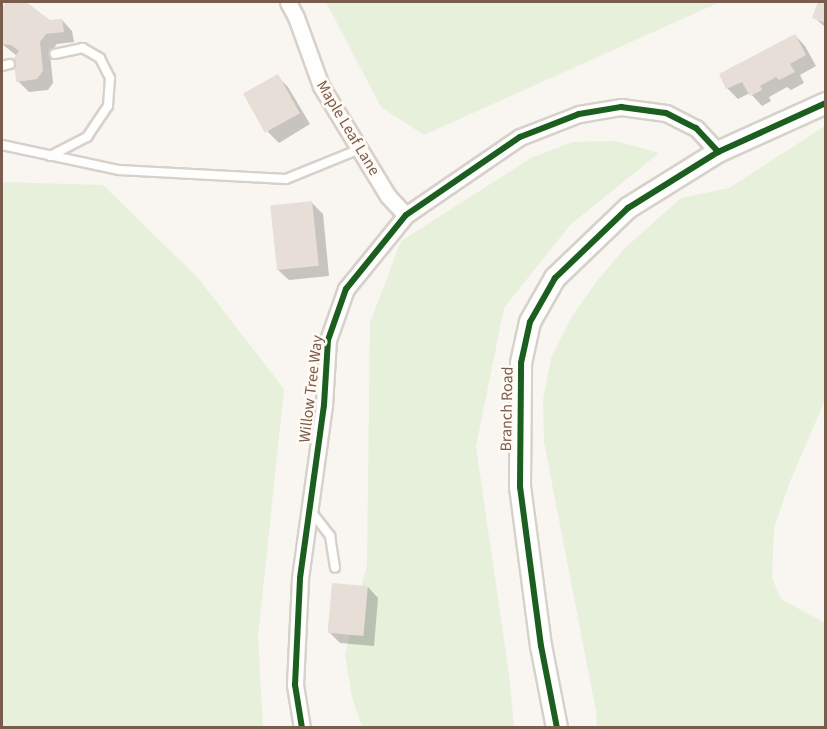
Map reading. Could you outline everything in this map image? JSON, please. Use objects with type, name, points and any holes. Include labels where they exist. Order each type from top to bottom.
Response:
[{"type":"street","name":"Maple Leaf Lane","points":[[288,2],[296,17],[321,86],[388,196],[406,215]]},
{"type":"street","name":"Branch Road","points":[[557,728],[541,646],[520,487],[521,363],[530,322],[555,278],[628,208],[718,152],[825,103]]},
{"type":"street","name":"Willow Tree Way","points":[[302,728],[296,685],[300,578],[324,405],[328,340],[335,313],[346,289],[406,215],[520,137],[579,114],[621,107],[666,113],[696,128],[718,152]]},
{"type":"lane","points":[[50,156],[87,137],[108,106],[110,78],[100,58],[82,48],[54,54]]},
{"type":"lane","points":[[2,145],[119,170],[286,179],[360,149]]},
{"type":"lane","points":[[309,508],[330,536],[335,568]]},
{"type":"green space","points":[[326,2],[720,2],[424,135],[381,107]]},
{"type":"green space","points":[[825,126],[825,400],[789,484],[774,528],[772,578],[781,599],[825,623],[825,727],[597,727],[596,711],[544,442],[543,400],[551,358],[571,318],[597,281],[625,248],[681,198],[729,188]]},
{"type":"green space","points":[[616,141],[659,153],[570,225],[504,308],[476,447],[509,674],[514,727],[362,727],[352,697],[345,655],[367,564],[370,323],[401,241],[531,158],[573,142]]},
{"type":"green space","points":[[2,182],[103,185],[198,278],[284,389],[258,637],[263,727],[2,727]]},
{"type":"building","points":[[6,2],[26,2],[50,20],[62,19],[64,32],[46,34],[40,42],[43,71],[37,79],[16,82],[14,58],[19,51],[11,45],[2,44],[2,8]]},
{"type":"building","points":[[818,2],[826,2],[826,23],[812,18]]},
{"type":"building","points":[[795,34],[806,55],[790,64],[795,72],[779,80],[776,77],[760,86],[762,90],[750,96],[742,82],[726,89],[719,74]]},
{"type":"building","points":[[278,74],[300,113],[265,133],[243,93]]},
{"type":"building","points":[[312,201],[319,266],[277,270],[270,205]]},
{"type":"building","points":[[332,583],[368,586],[364,636],[328,633]]},
{"type":"cycle path","points":[[557,728],[541,646],[520,487],[521,363],[530,322],[555,278],[628,208],[718,152],[826,103]]},
{"type":"cycle path","points":[[302,728],[295,685],[300,578],[324,405],[328,340],[346,289],[406,215],[520,137],[579,114],[621,107],[666,113],[696,128],[718,152]]}]
